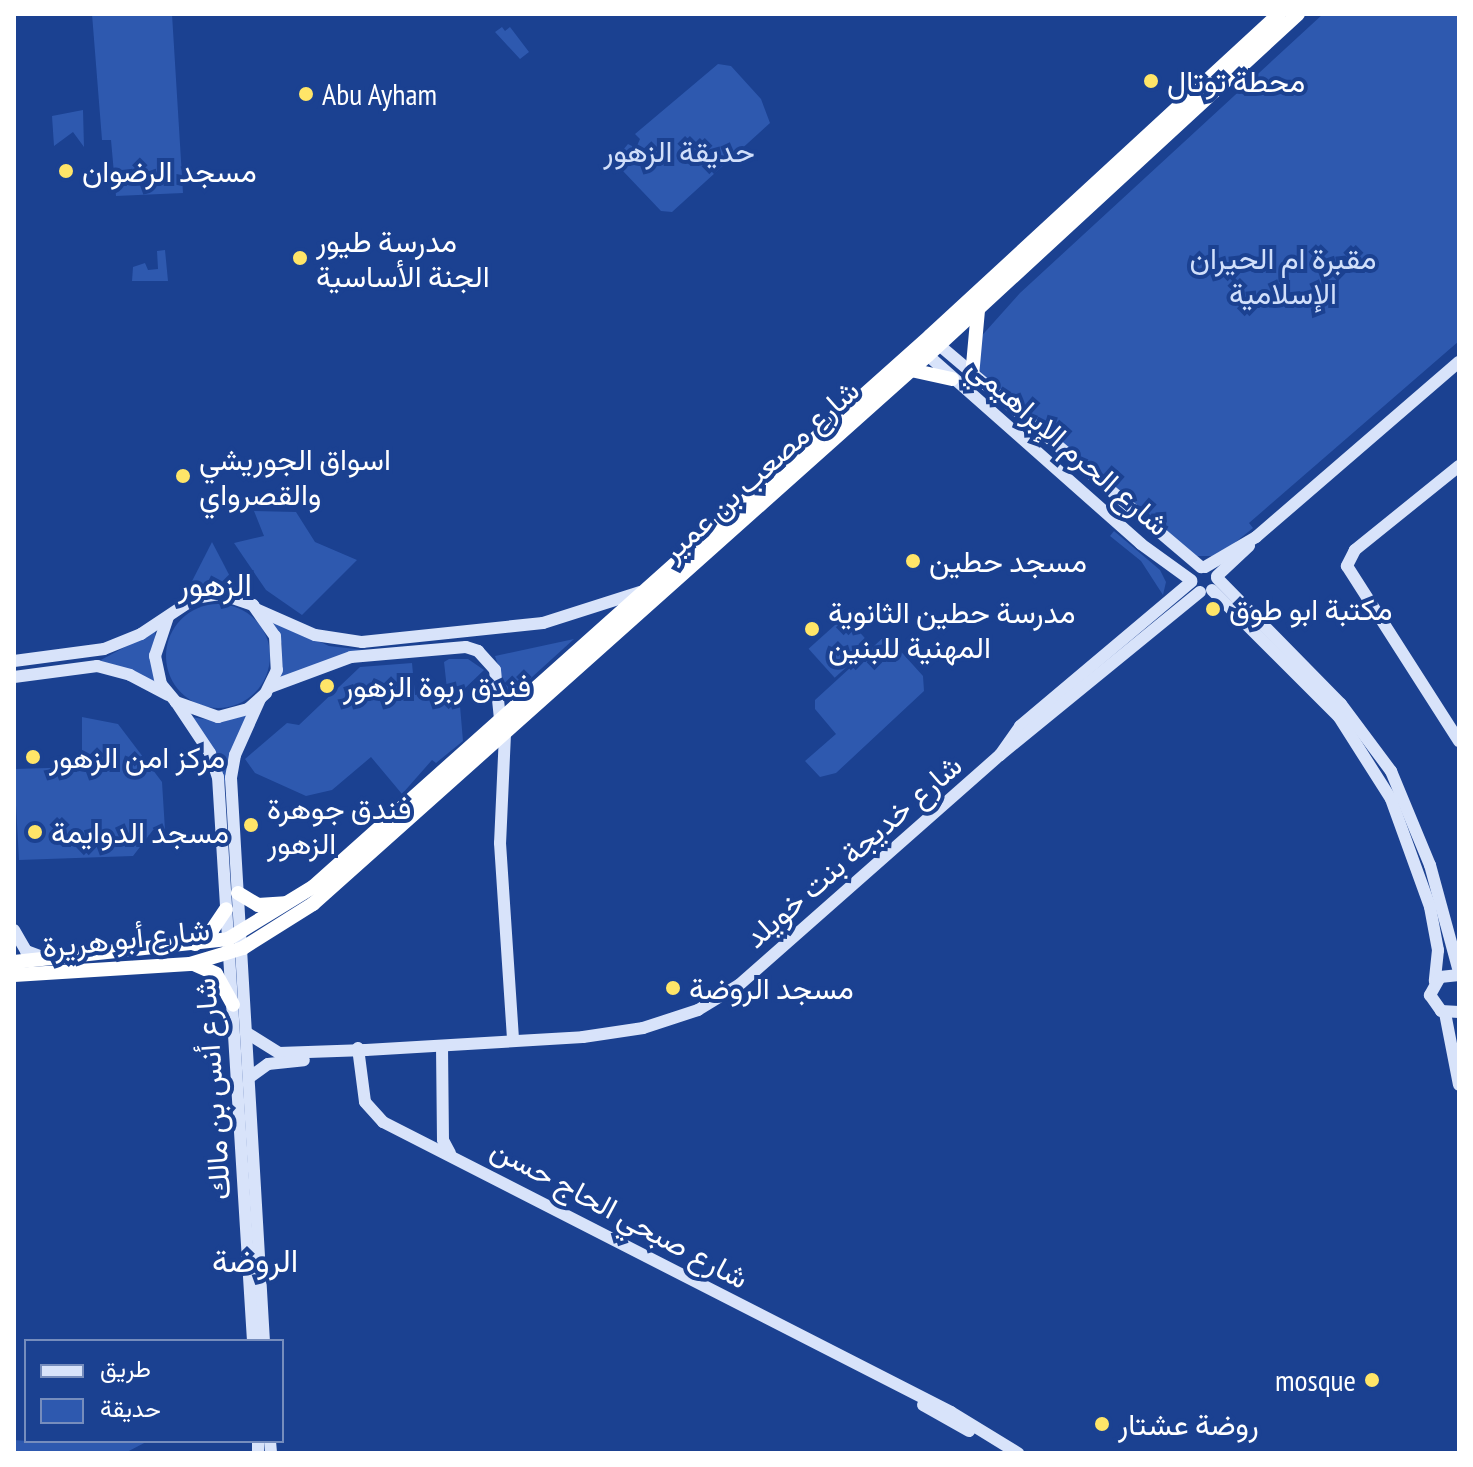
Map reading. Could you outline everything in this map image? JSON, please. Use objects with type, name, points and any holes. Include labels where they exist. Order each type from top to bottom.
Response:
[{"type":"highway","name":"شارع مصعب بن عمير","points":[[243,932],[293,901],[643,591],[928,346],[1276,14]]},
{"type":"highway","name":"شارع مصعب بن عمير","points":[[233,947],[320,898],[911,370],[928,346],[978,310],[1298,14]]},
{"type":"highway","points":[[972,376],[978,310]]},
{"type":"highway","points":[[911,370],[952,379]]},
{"type":"highway","points":[[238,893],[268,906],[293,901]]},
{"type":"highway","points":[[189,947],[212,930],[226,909]]},
{"type":"highway","name":"شارع أبو هريرة","points":[[14,975],[190,964],[233,947],[243,932]]},
{"type":"highway","name":"شارع أبو هريرة","points":[[14,962],[189,947],[233,947]]},
{"type":"highway","points":[[190,964],[216,974],[233,1005]]},
{"type":"street","name":"شارع الحرم الإبراهيمي","points":[[928,346],[972,376],[1203,567],[1211,584]]},
{"type":"street","name":"شارع الحرم الإبراهيمي","points":[[928,346],[952,379],[1141,544],[1191,581],[1211,584]]},
{"type":"street","name":"شارع خديجة بنت خويلد","points":[[247,1033],[279,1053],[442,1046],[630,1030],[719,1001],[1000,755],[1211,584],[1256,537],[1459,362]]},
{"type":"street","points":[[1459,466],[1355,550],[1347,566],[1459,741]]},
{"type":"street","name":"شارع خديجة بنت خويلد","points":[[1000,755],[1020,726],[1191,581],[1203,567],[1256,537]]},
{"type":"street","points":[[1211,584],[1341,704],[1391,771],[1430,865],[1459,974],[1446,974],[1435,981]]},
{"type":"street","points":[[1211,584],[1339,717],[1385,787],[1430,907],[1438,950],[1431,1000],[1445,1013],[1459,1085]]},
{"type":"street","name":"شارع مصعب بن عمير","points":[[258,610],[315,635],[362,642],[543,623],[643,591]]},
{"type":"street","points":[[14,661],[104,649],[168,617],[183,604],[208,594],[234,596],[258,610],[269,622],[278,652],[270,687],[260,699],[232,765],[238,893],[243,932]]},
{"type":"street","points":[[168,617],[155,656],[172,699]]},
{"type":"street","points":[[270,687],[351,657],[466,647],[488,659],[495,670],[500,719]]},
{"type":"street","points":[[17,680],[97,666],[130,675],[172,699],[218,717],[260,699]]},
{"type":"street","name":"شارع أنس بن مالك","points":[[172,699],[215,765],[226,909],[247,1033],[264,1339]]},
{"type":"street","points":[[505,734],[500,775],[513,1041]]},
{"type":"street","points":[[481,755],[500,775]]},
{"type":"street","points":[[14,930],[26,951],[52,961]]},
{"type":"street","name":"شارع أنس بن مالك","points":[[233,947],[233,1005],[253,1339]]},
{"type":"street","points":[[1445,1013],[1459,1012]]},
{"type":"street","points":[[442,1046],[443,1140],[450,1153]]},
{"type":"street","name":"شارع خديجة بنت خويلد","points":[[250,1077],[268,1064],[361,1051]]},
{"type":"street","name":"شارع صبحي الحاج حسن","points":[[361,1051],[365,1102],[375,1117],[450,1153],[904,1391],[951,1412],[1018,1453]]},
{"type":"green space","points":[[92,14],[172,14],[183,193],[116,196],[111,140],[102,140]]},
{"type":"green space","name":"مقبرة ام الحيران الإسلامية","points":[[1323,14],[1459,14],[1459,341],[1249,523],[1253,528],[1232,545],[1213,556],[1193,556],[988,383],[980,371],[977,341],[1020,293]]},
{"type":"green space","points":[[502,27],[505,31],[510,27],[529,52],[520,59],[495,32]]},
{"type":"green space","name":"حديقة الزهور","points":[[718,64],[731,66],[761,99],[770,123],[672,212],[661,211],[622,170],[618,156],[628,144],[636,148],[640,139],[635,134]]},
{"type":"green space","points":[[83,110],[84,147],[73,132],[54,146],[52,116]]},
{"type":"green space","points":[[165,250],[168,281],[132,281],[133,267],[145,263],[148,270],[158,269],[157,251]]},
{"type":"green space","points":[[254,511],[296,512],[315,542],[357,560],[302,615],[266,590],[234,543],[264,536]]},
{"type":"green space","points":[[1114,531],[1160,570],[1166,582],[1163,595],[1141,561],[1110,536]]},
{"type":"green space","points":[[212,542],[223,563],[238,592],[187,591]]},
{"type":"green space","points":[[218,604],[238,608],[261,627],[270,656],[266,676],[247,699],[218,708],[198,704],[175,685],[166,656],[170,636],[189,613]]},
{"type":"green space","points":[[845,616],[871,645],[835,678],[809,649]]},
{"type":"green space","points":[[270,619],[329,646],[364,650],[280,681],[282,644]]},
{"type":"green space","points":[[155,631],[158,686],[132,670],[97,662]]},
{"type":"green space","points":[[886,635],[923,676],[924,691],[836,773],[820,777],[805,761],[836,734],[815,709],[815,700]]},
{"type":"green space","points":[[574,639],[509,698],[495,656]]},
{"type":"green space","points":[[468,659],[484,670],[459,694],[463,741],[436,763],[432,760],[402,794],[371,757],[332,790],[306,796],[255,773],[245,759],[287,723],[299,725],[360,667],[412,663],[415,695],[447,689],[444,662]]},
{"type":"green space","points":[[251,712],[226,787],[218,761],[191,717],[223,722]]},
{"type":"green space","points":[[82,717],[118,724],[162,782],[165,830],[153,830],[133,856],[19,860],[14,769],[82,767]]},
{"type":"green space","points":[[14,1440],[24,1443],[144,1443],[125,1453],[14,1453]]},
{"type":"place","name":"محطة توتال","points":[[1151,81]]},
{"type":"place","name":"Abu Ayham","points":[[306,94]]},
{"type":"place","name":"مسجد الرضوان","points":[[66,171]]},
{"type":"place","name":"مدرسة طيور الجنة الأساسية","points":[[300,258]]},
{"type":"place","name":"اسواق الجوريشي والقصرواي","points":[[183,476]]},
{"type":"place","name":"مسجد حطين","points":[[913,561]]},
{"type":"place","name":"مكتبة ابو طوق","points":[[1213,609]]},
{"type":"place","name":"مدرسة حطين الثانوية المهنية للبنين","points":[[812,629]]},
{"type":"place","name":"فندق ربوة الزهور","points":[[327,686]]},
{"type":"place","name":"مركز امن الزهور","points":[[33,757]]},
{"type":"place","name":"فندق جوهرة الزهور","points":[[251,825]]},
{"type":"place","name":"مسجد الدوايمة","points":[[35,832]]},
{"type":"place","name":"مسجد الروضة","points":[[673,988]]},
{"type":"place","name":"mosque","points":[[1372,1380]]},
{"type":"place","name":"روضة عشتار","points":[[1102,1424]]},
{"type":"district","name":"الزهور","points":[[215,584]]},
{"type":"district","name":"الروضة","points":[[255,1260]]}]
